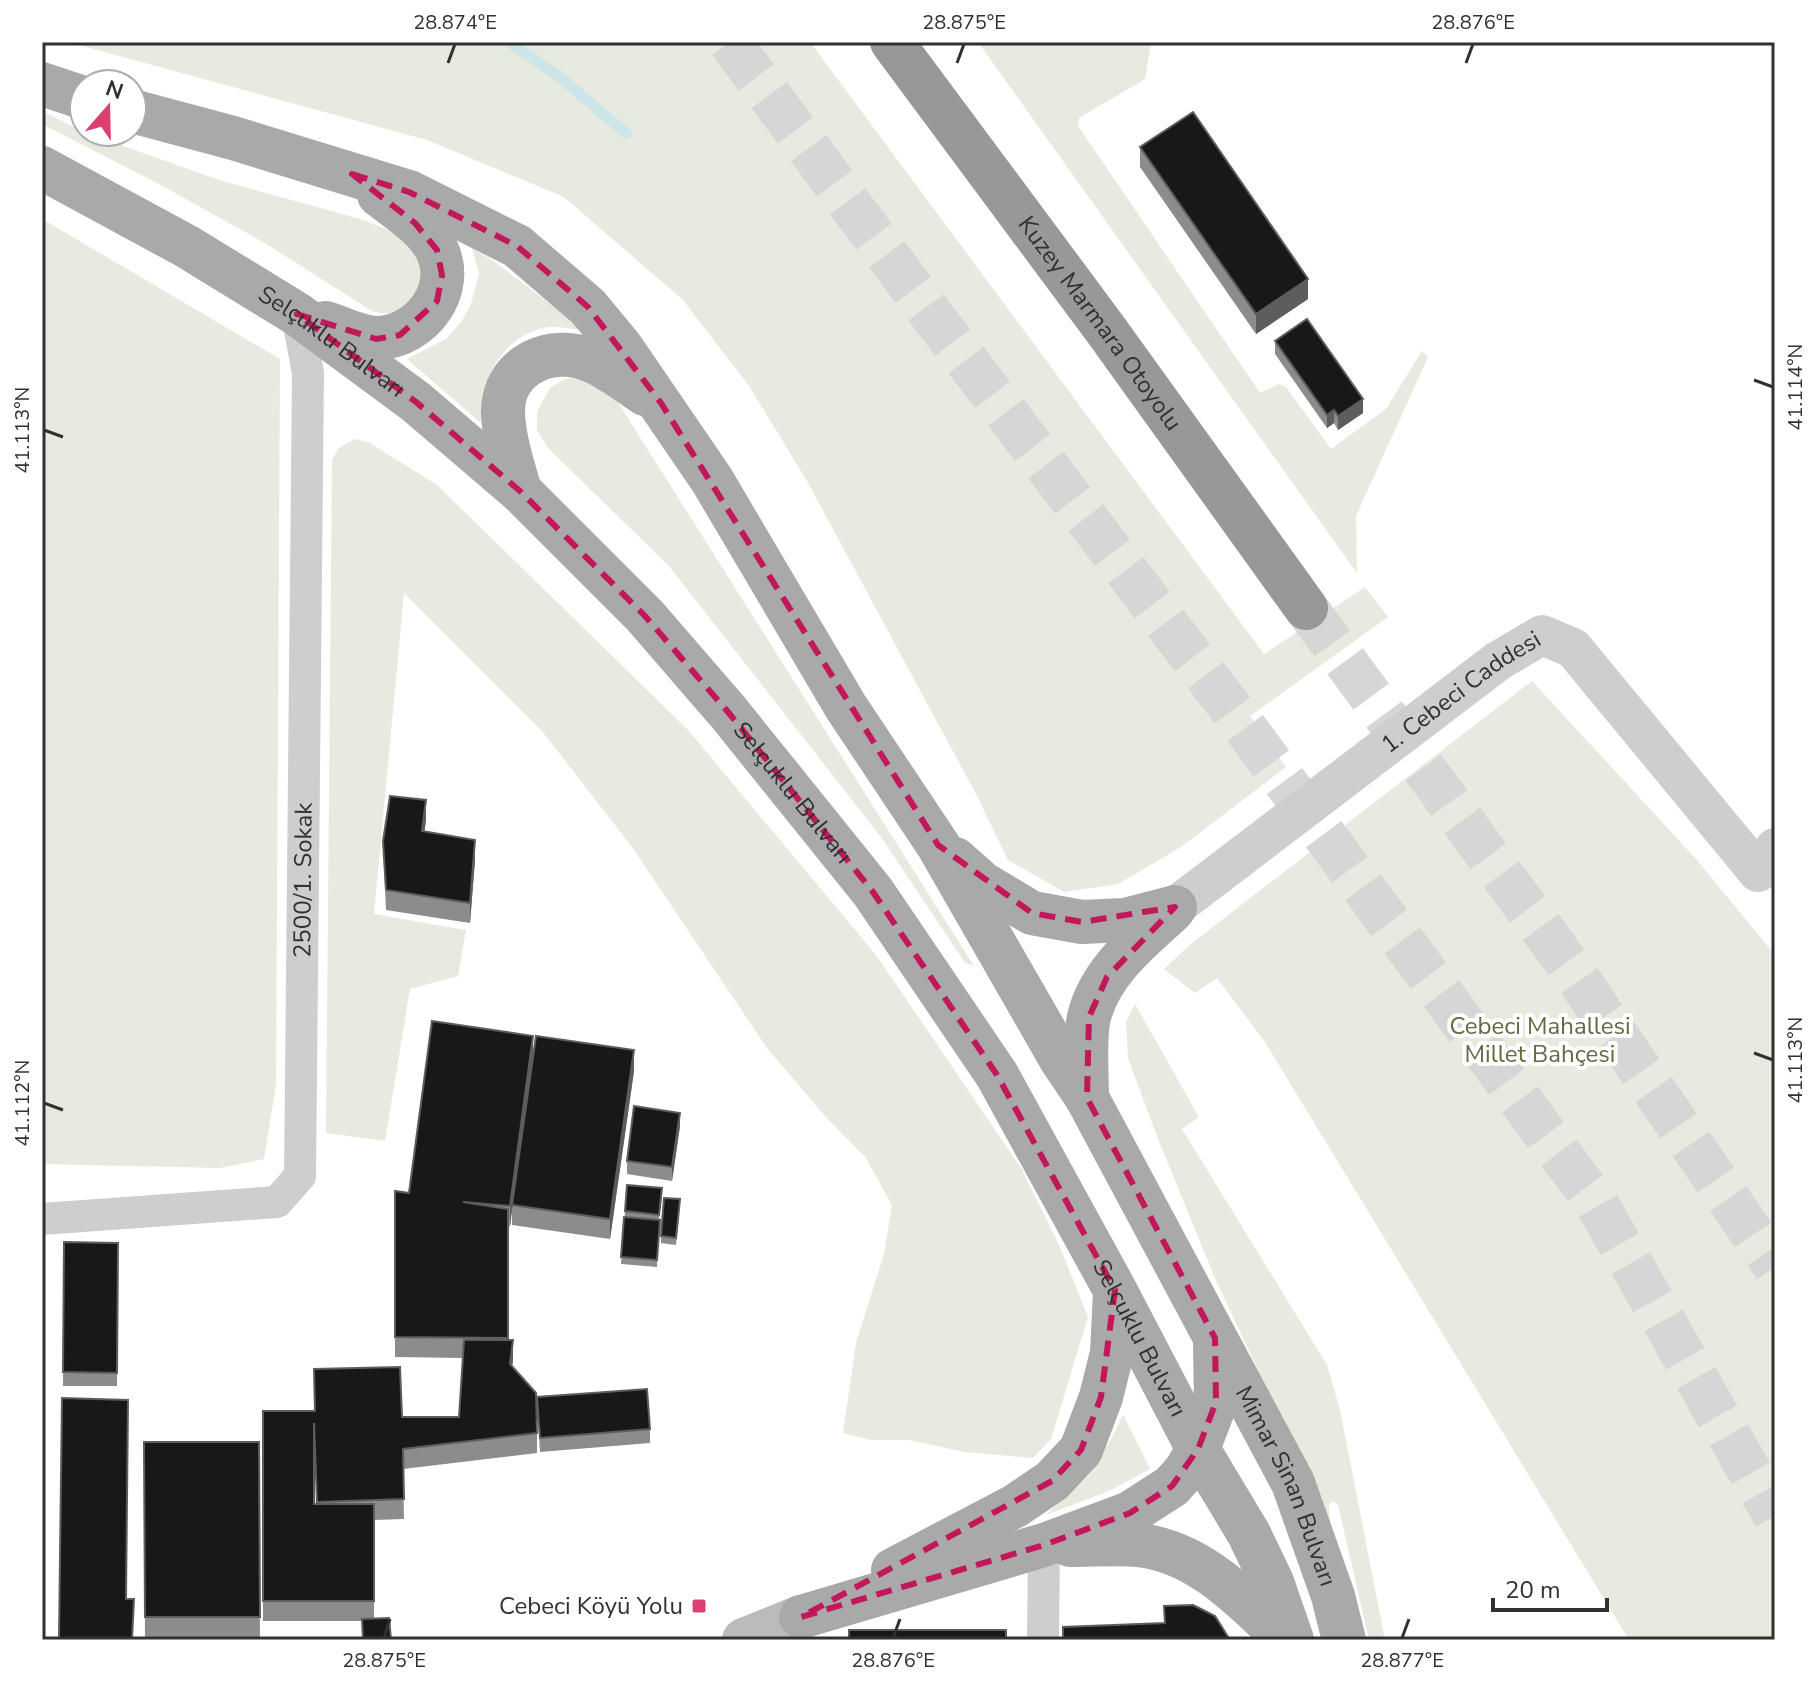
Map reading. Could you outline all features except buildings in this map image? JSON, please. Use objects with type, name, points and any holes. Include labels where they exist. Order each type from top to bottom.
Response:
[{"type":"highway","name":"Kuzey Marmara Otoyolu","points":[[892,42],[1106,330],[1306,608]]},
{"type":"main road","points":[[42,84],[68,93]]},
{"type":"main road","points":[[148,116],[409,192],[517,246],[588,307],[661,403],[773,580],[846,707],[938,845],[1062,1061],[1087,1098],[1215,1338],[1216,1402],[1198,1449],[1172,1486],[1130,1513],[802,1629],[744,1640]]},
{"type":"main road","name":"Selçuklu Bulvarı","points":[[42,168],[186,246],[297,314],[416,402],[520,491],[645,616],[728,712],[873,892],[997,1075],[1198,1449],[1249,1534],[1272,1582],[1292,1640]]},
{"type":"main road","points":[[297,314],[376,339],[400,335],[424,320],[437,301],[442,275],[437,250],[415,223],[352,174]]},
{"type":"main road","points":[[520,491],[506,440],[503,409],[512,381],[530,361],[554,353],[591,360],[661,403]]},
{"type":"main road","points":[[938,845],[982,883],[1032,913],[1082,922],[1125,920],[1175,907]]},
{"type":"main road","points":[[1087,1098],[1089,1017],[1107,977],[1130,949],[1175,907]]},
{"type":"main road","points":[[802,1629],[1015,1506],[1052,1481],[1081,1450],[1101,1397],[1112,1353],[1115,1290]]},
{"type":"main road","name":"Mimar Sinan Bulvarı","points":[[1215,1338],[1293,1483],[1333,1596],[1344,1640]]},
{"type":"main road","points":[[1044,1545],[1139,1545],[1177,1554],[1209,1572],[1243,1598],[1286,1640]]},
{"type":"street","name":"2500/1. Sokak","points":[[42,1219],[277,1202],[300,1176],[308,373],[297,314]]},
{"type":"street","name":"1. Cebeci Caddesi","points":[[1175,907],[1498,661],[1542,635],[1573,648],[1769,871]]},
{"type":"street","points":[[1043,1640],[1044,1545]]},
{"type":"highlighted area","points":[[352,174],[409,192],[517,246],[588,307],[661,403],[938,845],[1032,913],[1082,922],[1175,907],[1107,977],[1089,1017],[1087,1098],[1215,1338],[1216,1402],[1198,1449],[1172,1486],[1130,1513],[1044,1545],[801,1617],[1052,1481],[1081,1450],[1101,1397],[1115,1290],[997,1075],[873,892],[728,712],[645,616],[520,491],[416,402],[297,314],[376,339],[400,335],[437,301],[442,275],[437,250],[415,223]]},
{"type":"green space","points":[[68,42],[810,42],[1264,654],[1365,587],[1388,617],[1250,716],[1286,767],[1181,847],[1118,884],[1064,892],[1008,860],[975,792],[807,481],[749,386],[683,300],[564,197],[427,140]]},
{"type":"green space","points":[[978,42],[1151,43],[1145,79],[1079,118],[1078,126],[1260,393],[1279,384],[1286,387],[1331,449],[1386,409],[1422,351],[1428,357],[1356,516],[1357,573]]},
{"type":"green space","points":[[42,111],[68,124],[68,137],[42,124]]},
{"type":"green space","points":[[89,148],[129,148],[219,180],[360,219],[404,236],[431,274],[413,298],[400,309],[392,313],[372,311],[263,242]]},
{"type":"green space","points":[[42,219],[280,359],[276,1085],[264,1159],[220,1168],[42,1164]]},
{"type":"green space","points":[[472,248],[492,260],[581,330],[549,327],[533,331],[506,350],[496,362],[484,393],[483,425],[407,359],[446,339],[462,321],[471,304],[479,274]]},
{"type":"green space","points":[[581,375],[617,401],[974,966],[965,963],[881,837],[669,566],[548,448],[537,430],[537,412],[550,388]]},
{"type":"green space","points":[[354,439],[368,442],[437,485],[688,730],[876,955],[1021,1168],[1060,1247],[1088,1317],[1051,1439],[1033,1458],[965,1452],[909,1440],[871,1440],[843,1433],[856,1343],[884,1254],[892,1205],[866,1158],[767,1048],[632,847],[542,731],[404,593],[374,914],[466,930],[458,976],[410,989],[385,1141],[326,1133],[332,460],[338,449]]},
{"type":"green space","name":"Cebeci Mahallesi Millet Bahçesi","points":[[1532,681],[1696,859],[1775,955],[1775,1640],[1629,1640],[1265,1042],[1217,978],[1195,993],[1164,969],[1192,943]]},
{"type":"green space","points":[[1135,1004],[1199,1117],[1182,1129],[1327,1365],[1340,1410],[1385,1640],[1369,1640],[1338,1505],[1333,1501],[1329,1505],[1330,1524],[1215,1278],[1158,1139],[1128,1058],[1126,1022]]},
{"type":"green space","points":[[1123,1414],[1150,1469],[1109,1491],[1046,1515],[1090,1469]]},
{"type":"waterway","points":[[509,42],[560,77],[627,134]]},
{"type":"tunnel","points":[[730,42],[931,314],[1226,702],[1597,1204],[1775,1516]]},
{"type":"tunnel","points":[[1306,608],[1572,970],[1775,1267]]},
{"type":"place","name":"Cebeci Köyü Yolu","points":[[699,1606]]}]
